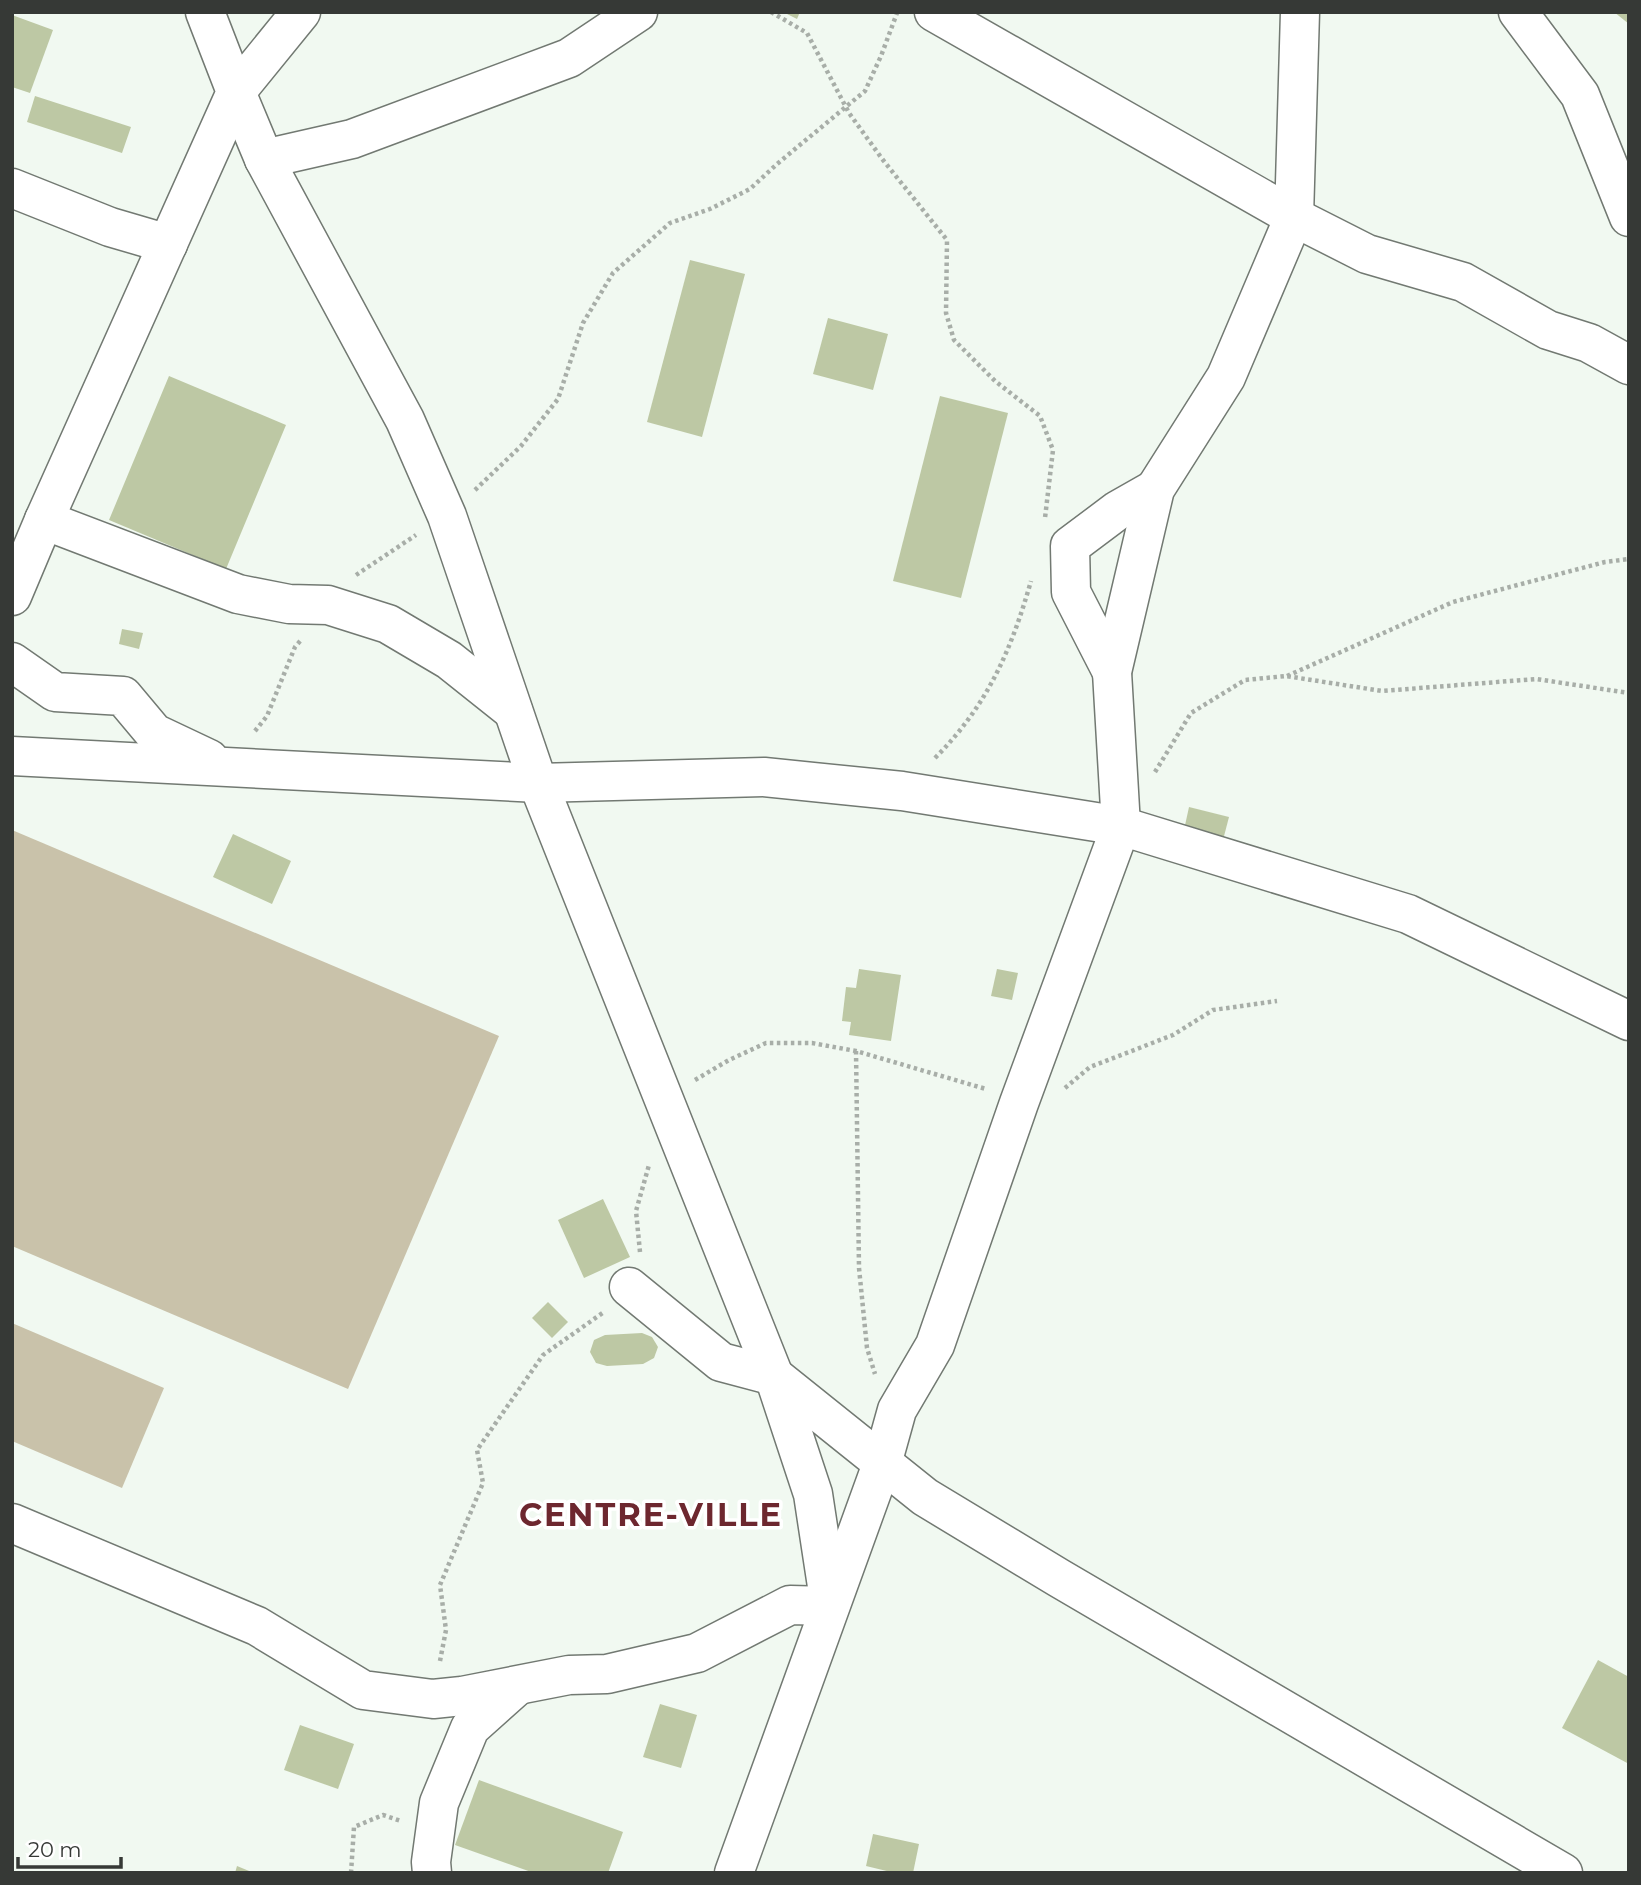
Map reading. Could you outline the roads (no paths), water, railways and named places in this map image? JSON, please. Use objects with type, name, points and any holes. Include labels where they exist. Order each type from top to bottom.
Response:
[{"type":"street","points":[[205,12],[264,159],[405,420],[447,516],[538,783],[774,1376],[813,1494],[830,1606]]},
{"type":"street","points":[[12,596],[20,559],[44,520],[236,92],[301,12]]},
{"type":"street","points":[[264,159],[352,139],[569,58],[639,12]]},
{"type":"street","points":[[934,12],[1294,217],[1367,254],[1463,282],[1548,330],[1589,343],[1629,365]]},
{"type":"street","points":[[734,1873],[882,1464],[897,1410],[935,1345],[1121,826],[1112,672],[1155,489],[1226,377],[1294,217],[1300,12]]},
{"type":"street","points":[[1518,12],[1580,95],[1629,217]]},
{"type":"street","points":[[12,188],[110,227],[168,244]]},
{"type":"street","points":[[1112,672],[1071,592],[1070,545],[1118,510],[1155,489]]},
{"type":"street","points":[[44,520],[238,594],[289,604],[328,605],[388,624],[449,660],[513,711]]},
{"type":"street","points":[[12,662],[55,692],[123,696],[154,733],[227,767]]},
{"type":"street","points":[[12,756],[538,783],[764,777],[902,791],[1121,826],[1408,914],[1629,1021]]},
{"type":"street","points":[[629,1287],[722,1362],[774,1376],[925,1497],[1563,1873]]},
{"type":"street","points":[[12,1524],[257,1626],[363,1690],[433,1699],[569,1675],[607,1674],[697,1653],[790,1605],[830,1606]]},
{"type":"street","points":[[436,1860],[439,1803],[470,1728],[519,1685]]},
{"type":"street","points":[[708,1873],[749,1833]]},
{"type":"district","name":"CENTRE-VILLE","points":[[651,1514]]}]
